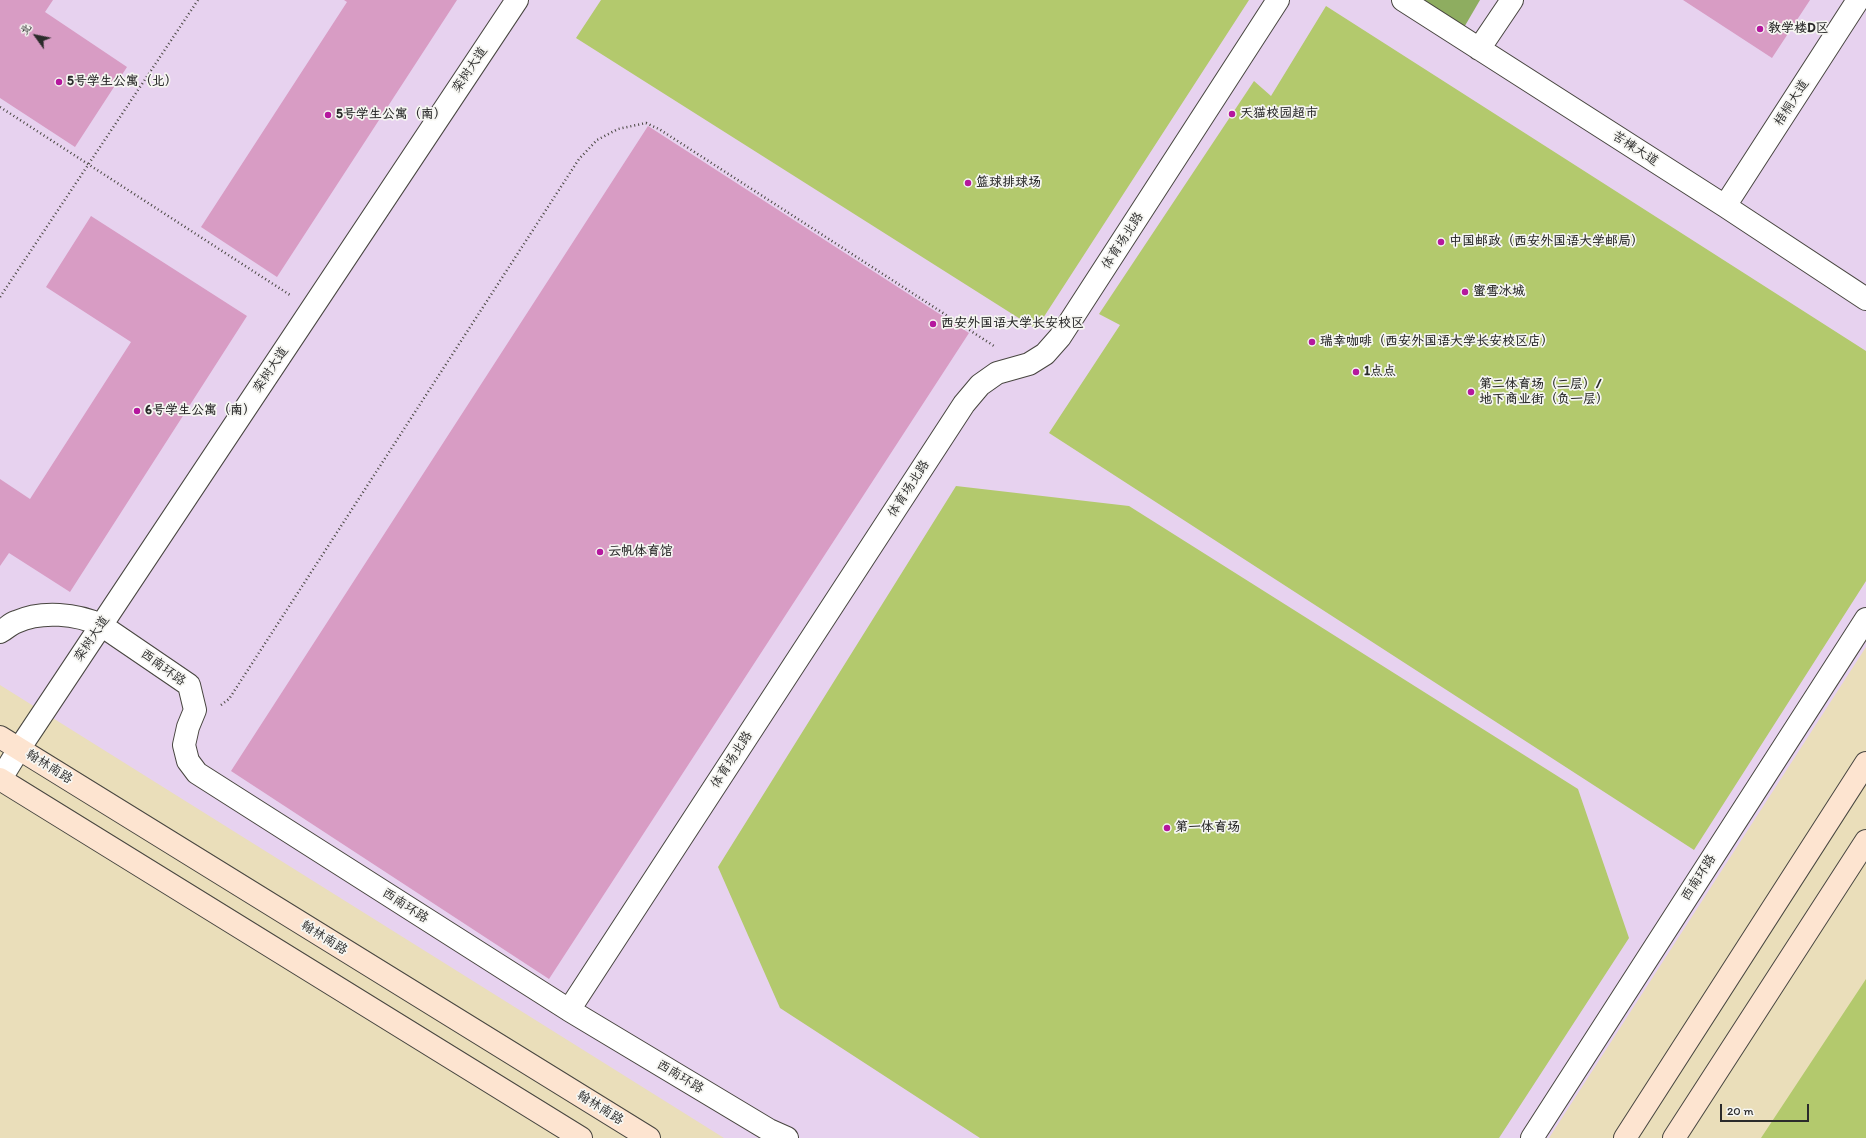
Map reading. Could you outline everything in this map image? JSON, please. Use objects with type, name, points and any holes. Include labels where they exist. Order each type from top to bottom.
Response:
[{"type":"street","name":"栾树大道","points":[[0,779],[517,0]]},
{"type":"street","name":"体育场北路","points":[[569,1010],[964,404],[980,385],[997,373],[1029,364],[1045,354],[1060,337],[1278,0]]},
{"type":"street","name":"苦楝大道","points":[[1402,0],[1725,206],[1866,299]]},
{"type":"street","points":[[1479,49],[1512,0]]},
{"type":"street","name":"梧桐大道","points":[[1725,206],[1858,0]]},
{"type":"street","name":"西南环路","points":[[0,632],[16,622],[31,617],[52,615],[73,617],[91,621],[101,626],[175,674],[189,685],[195,710],[188,727],[184,745],[188,762],[197,773],[569,1010],[769,1130],[787,1138]]},
{"type":"street","name":"西南环路","points":[[1532,1138],[1866,619]]},
{"type":"street","name":"翰林南路","points":[[0,738],[649,1138]]},
{"type":"street","points":[[1625,1138],[1866,763]]},
{"type":"street","points":[[0,779],[580,1138]]},
{"type":"street","points":[[1674,1138],[1866,841]]},
{"type":"path","points":[[0,297],[198,0]]},
{"type":"path","points":[[0,107],[312,309]]},
{"type":"path","points":[[195,710],[205,712],[217,708],[229,699],[580,159],[597,140],[618,129],[646,123],[659,129],[992,344],[1002,352],[1007,359],[1010,369]]},
{"type":"shaded area","name":"西安外国语大学长安校区","points":[[0,0],[1866,0],[1866,647],[1549,1138],[724,1138],[0,685]]},
{"type":"green space","name":"篮球排球场","points":[[601,0],[1249,0],[1036,329],[576,38]]},
{"type":"green space","points":[[1403,0],[1480,0],[1459,36]]},
{"type":"green space","name":"第二体育场（二层）/ 地下商业街（负一层）","points":[[1326,6],[1866,351],[1866,581],[1694,850],[1049,433],[1120,325],[1099,314],[1254,81],[1271,96]]},
{"type":"green space","name":"第一体育场","points":[[956,486],[1129,506],[1578,789],[1629,938],[1499,1138],[980,1138],[780,1008],[718,867]]},
{"type":"green space","points":[[1866,979],[1866,1138],[1761,1138]]},
{"type":"building","name":"5号学生公寓（北）","points":[[0,0],[53,0],[45,12],[127,67],[75,147],[0,98]]},
{"type":"building","name":"5号学生公寓（南）","points":[[344,0],[457,0],[277,277],[201,227],[347,2]]},
{"type":"building","name":"教学楼D区","points":[[1683,0],[1810,0],[1772,58]]},
{"type":"building","name":"云帆体育馆","points":[[648,126],[969,333],[549,979],[231,771]]},
{"type":"building","name":"6号学生公寓（南）","points":[[91,216],[247,316],[70,592],[9,553],[0,566],[0,479],[30,499],[131,342],[46,287]]},
{"type":"place","name":"教学楼D区","points":[[1760,29]]},
{"type":"place","name":"5号学生公寓（北）","points":[[59,82]]},
{"type":"place","name":"天猫校园超市","points":[[1232,114]]},
{"type":"place","name":"5号学生公寓（南）","points":[[328,115]]},
{"type":"place","name":"篮球排球场","points":[[968,183]]},
{"type":"place","name":"中国邮政（西安外国语大学邮局）","points":[[1441,242]]},
{"type":"place","name":"蜜雪冰城","points":[[1465,292]]},
{"type":"place","name":"西安外国语大学长安校区","points":[[933,324]]},
{"type":"place","name":"瑞幸咖啡（西安外国语大学长安校区店）","points":[[1312,342]]},
{"type":"place","name":"1点点","points":[[1356,372]]},
{"type":"place","name":"第二体育场（二层）/ 地下商业街（负一层）","points":[[1471,392]]},
{"type":"place","name":"6号学生公寓（南）","points":[[137,411]]},
{"type":"place","name":"云帆体育馆","points":[[600,552]]},
{"type":"place","name":"第一体育场","points":[[1167,828]]}]
